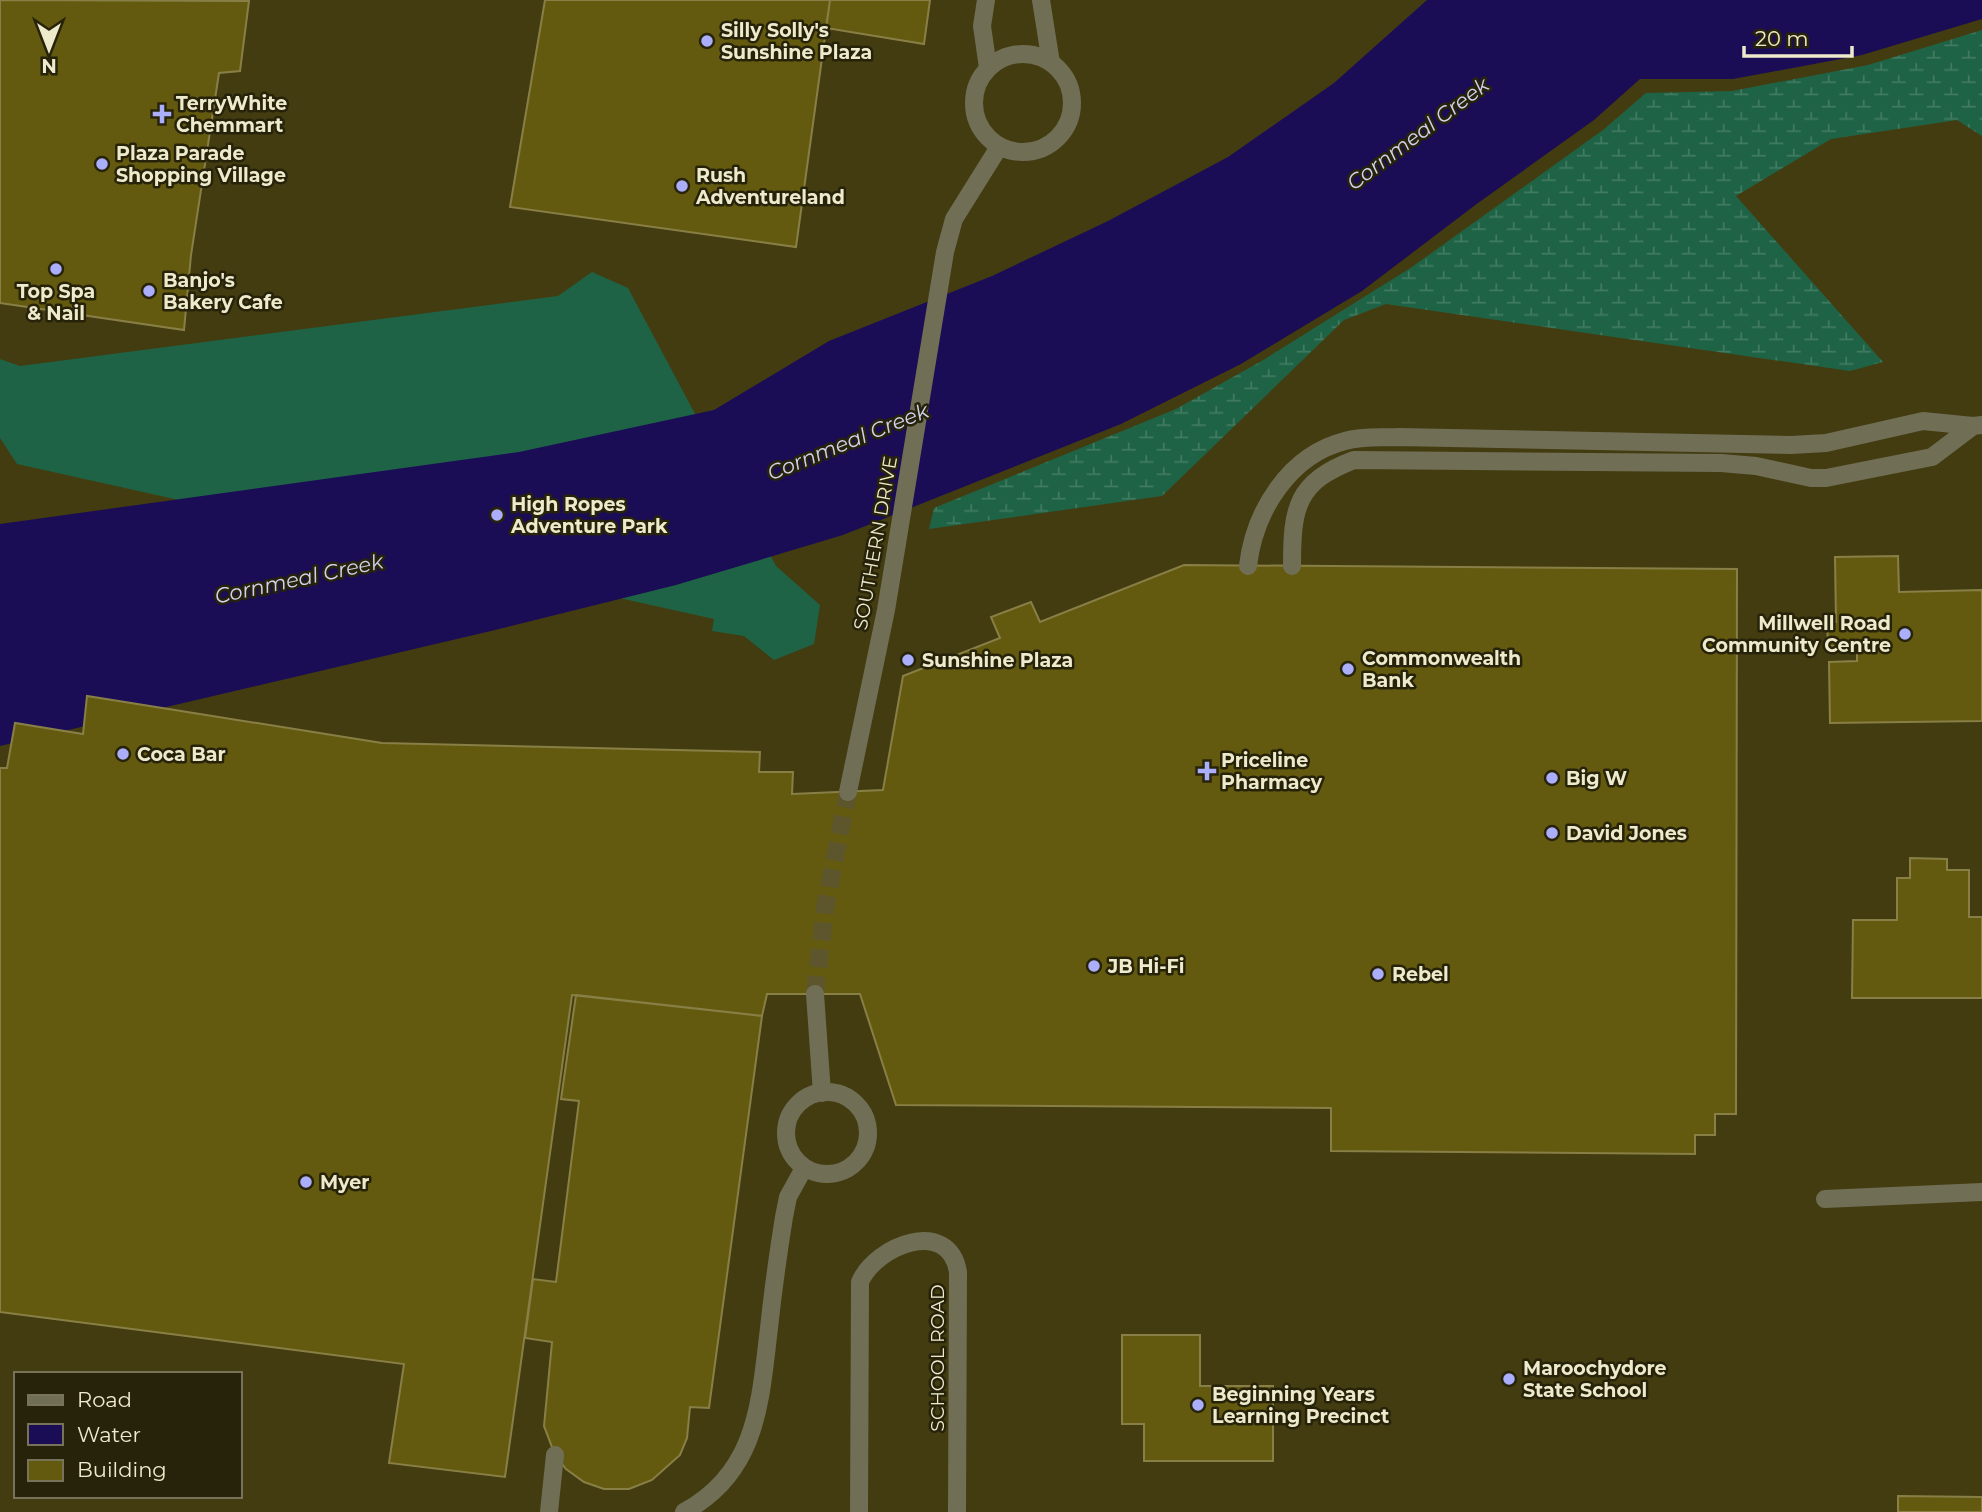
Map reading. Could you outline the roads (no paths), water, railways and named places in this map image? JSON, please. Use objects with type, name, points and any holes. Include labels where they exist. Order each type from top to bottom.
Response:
[{"type":"street","points":[[986,0],[982,26],[988,68]]},
{"type":"street","points":[[1041,0],[1051,63]]},
{"type":"street","points":[[1025,54],[1051,63],[1063,75],[1070,90],[1072,106],[1069,122],[1060,136],[1047,146],[1032,151],[1015,152],[999,147],[987,137],[974,111],[974,96],[979,81],[988,68],[1012,55],[1025,54]]},
{"type":"street","name":"SOUTHERN DRIVE","points":[[848,792],[886,610],[942,270],[954,219],[999,147]]},
{"type":"street","points":[[1248,566],[1250,545],[1276,491],[1305,459],[1343,441],[1399,437],[1767,445],[1826,443],[1923,421],[1978,426]]},
{"type":"street","points":[[1292,566],[1294,517],[1303,496],[1315,479],[1334,467],[1354,460],[1698,463],[1756,466],[1811,478],[1826,478],[1932,457],[1978,426]]},
{"type":"street","points":[[815,994],[822,1093]]},
{"type":"street","points":[[822,1093],[835,1093],[846,1097],[856,1105],[867,1127],[867,1141],[855,1164],[830,1174],[816,1173],[804,1168],[791,1154],[786,1141],[790,1115],[798,1104],[809,1096],[822,1093]]},
{"type":"street","points":[[684,1512],[704,1502],[722,1484],[741,1460],[755,1425],[788,1196],[804,1168]]},
{"type":"street","points":[[1825,1199],[1982,1192]]},
{"type":"street","name":"SCHOOL ROAD","points":[[859,1512],[860,1282],[866,1269],[882,1255],[900,1246],[922,1242],[937,1243],[949,1249],[955,1257],[958,1272],[957,1512]]},
{"type":"street","points":[[549,1512],[555,1455]]},
{"type":"water","name":"Cornmeal Creek","points":[[1427,0],[1982,0],[1982,19],[1862,55],[1733,79],[1640,79],[1594,120],[1362,291],[1241,364],[1121,424],[843,535],[676,585],[0,746],[0,524],[519,452],[714,410],[829,341],[992,276],[1108,221],[1228,157],[1334,83]]},
{"type":"tunnel","points":[[815,994],[825,908],[848,792]]},
{"type":"place","name":"Silly Solly's Sunshine Plaza","points":[[707,41]]},
{"type":"place","name":"TerryWhite Chemmart","points":[[162,114]]},
{"type":"place","name":"Plaza Parade Shopping Village","points":[[102,164]]},
{"type":"place","name":"Rush Adventureland","points":[[682,186]]},
{"type":"place","name":"Top Spa & Nail","points":[[56,269]]},
{"type":"place","name":"Banjo's Bakery Cafe","points":[[149,291]]},
{"type":"place","name":"High Ropes Adventure Park","points":[[497,515]]},
{"type":"place","name":"Millwell Road Community Centre","points":[[1905,634]]},
{"type":"place","name":"Sunshine Plaza","points":[[908,660]]},
{"type":"place","name":"Commonwealth Bank","points":[[1348,669]]},
{"type":"place","name":"Coca Bar","points":[[123,754]]},
{"type":"place","name":"Priceline Pharmacy","points":[[1207,771]]},
{"type":"place","name":"Big W","points":[[1552,778]]},
{"type":"place","name":"David Jones","points":[[1552,833]]},
{"type":"place","name":"JB Hi-Fi","points":[[1094,966]]},
{"type":"place","name":"Rebel","points":[[1378,974]]},
{"type":"place","name":"Myer","points":[[306,1182]]},
{"type":"place","name":"Maroochydore State School","points":[[1509,1379]]},
{"type":"place","name":"Beginning Years Learning Precinct","points":[[1198,1405]]}]
